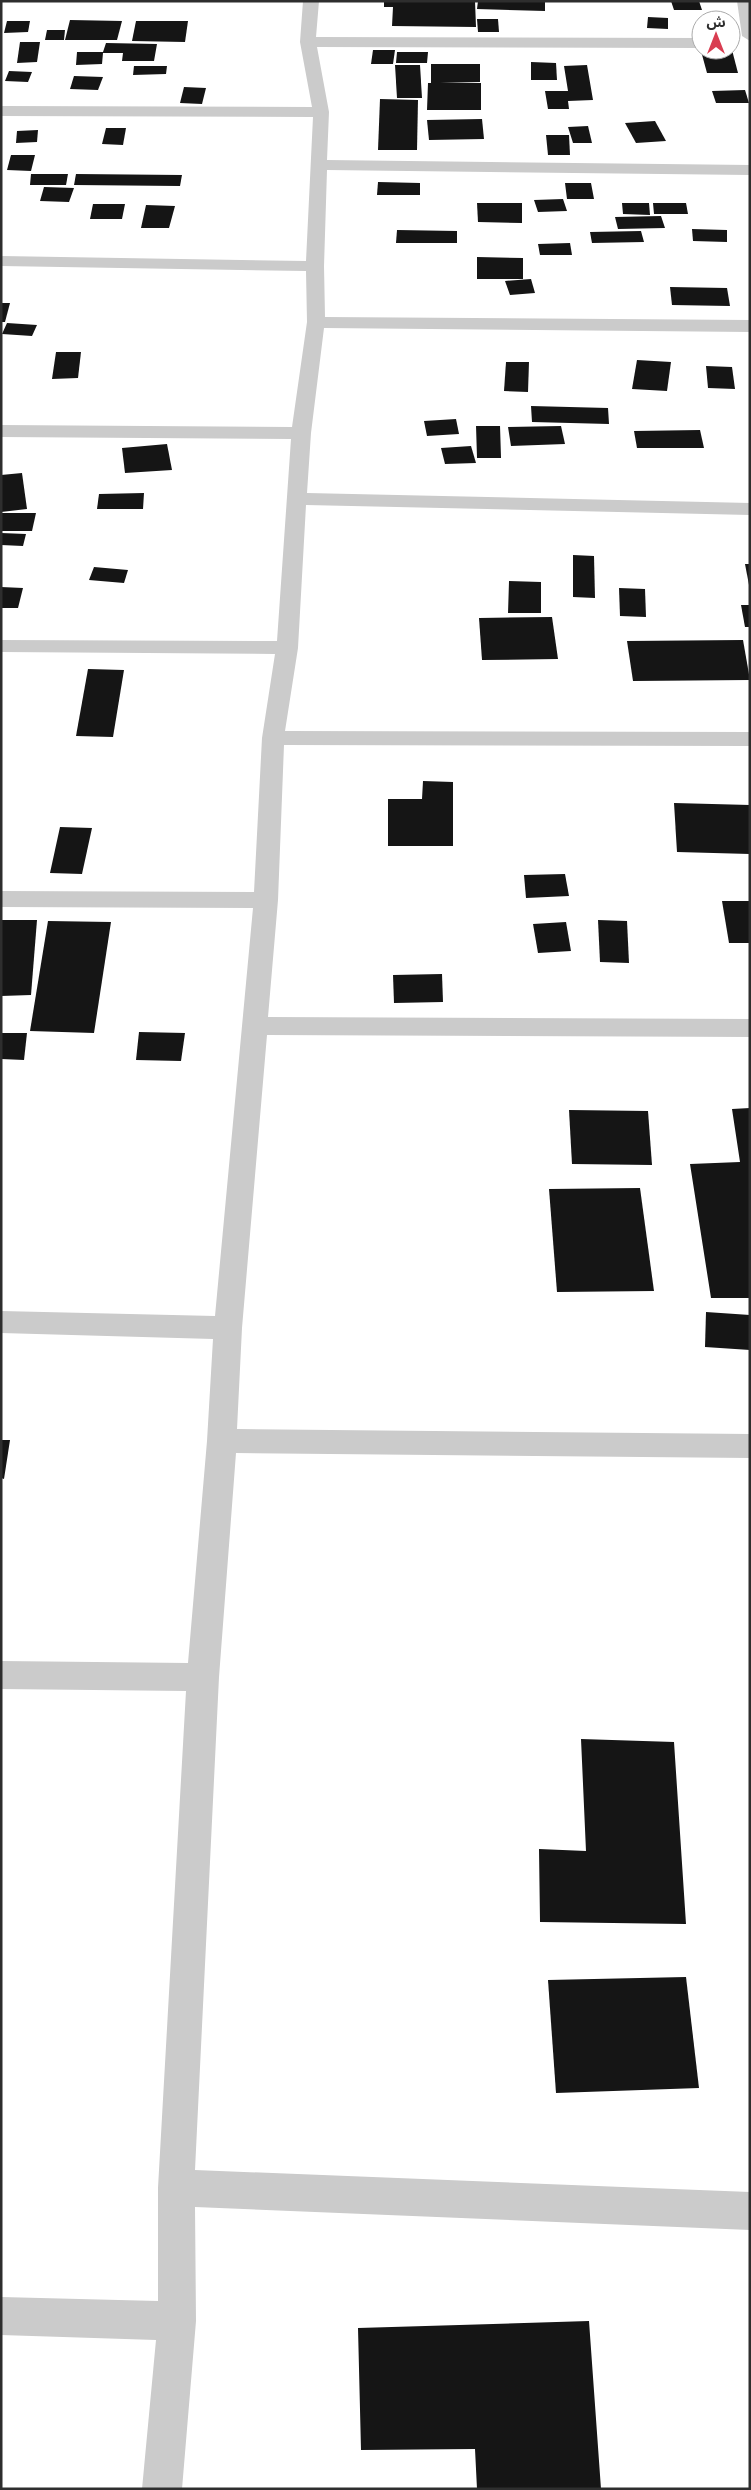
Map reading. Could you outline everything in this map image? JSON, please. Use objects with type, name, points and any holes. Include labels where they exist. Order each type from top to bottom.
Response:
[{"type":"street","points":[[162,2489],[177,2321],[176,2188],[203,1676],[222,1442],[228,1328],[266,900],[273,738],[288,648],[301,433],[316,322],[315,266],[321,112],[308,42],[311,1]]},
{"type":"street","points":[[745,1],[747,41]]},
{"type":"street","points":[[308,42],[691,42]]},
{"type":"street","points":[[1,111],[321,112]]},
{"type":"street","points":[[318,165],[750,170]]},
{"type":"street","points":[[1,261],[315,266]]},
{"type":"street","points":[[316,322],[750,326]]},
{"type":"street","points":[[1,431],[301,433]]},
{"type":"street","points":[[296,499],[750,509]]},
{"type":"street","points":[[1,646],[288,648]]},
{"type":"street","points":[[273,738],[750,739]]},
{"type":"street","points":[[1,899],[266,900]]},
{"type":"street","points":[[254,1026],[750,1028]]},
{"type":"street","points":[[1,1322],[228,1328]]},
{"type":"street","points":[[222,1442],[750,1446]]},
{"type":"street","points":[[1,1675],[203,1676]]},
{"type":"street","points":[[176,2188],[750,2211]]},
{"type":"street","points":[[1,2316],[177,2321]]},
{"type":"building","points":[[384,1],[475,1],[476,27],[392,26],[393,7],[384,7]]},
{"type":"building","points":[[478,1],[545,1],[545,11],[477,9]]},
{"type":"building","points":[[671,1],[699,1],[702,10],[691,10],[674,10]]},
{"type":"building","points":[[648,17],[668,18],[668,29],[647,28]]},
{"type":"building","points":[[477,19],[498,19],[499,32],[478,32]]},
{"type":"building","points":[[70,20],[122,21],[117,40],[65,40]]},
{"type":"building","points":[[7,21],[30,21],[28,32],[4,33]]},
{"type":"building","points":[[136,21],[188,21],[185,42],[132,41]]},
{"type":"building","points":[[47,30],[65,30],[64,40],[45,40]]},
{"type":"building","points":[[20,42],[40,42],[37,62],[17,63]]},
{"type":"building","points":[[106,43],[157,44],[154,61],[122,61],[123,53],[103,53],[102,64],[76,65],[77,52],[103,52]]},
{"type":"building","points":[[373,50],[395,50],[393,64],[371,64]]},
{"type":"building","points":[[397,52],[428,52],[427,63],[396,63]]},
{"type":"building","points":[[703,60],[735,60],[738,73],[707,73]]},
{"type":"building","points":[[531,62],[556,63],[557,80],[531,80]]},
{"type":"building","points":[[431,64],[480,64],[480,82],[440,83],[481,83],[481,110],[427,110],[428,83],[431,83]]},
{"type":"building","points":[[395,65],[420,65],[422,98],[397,98]]},
{"type":"building","points":[[587,65],[593,100],[568,101],[569,109],[548,109],[545,91],[568,91],[564,66]]},
{"type":"building","points":[[134,66],[167,66],[166,74],[133,75]]},
{"type":"building","points":[[9,71],[32,72],[28,82],[5,81]]},
{"type":"building","points":[[74,76],[103,77],[98,90],[70,89]]},
{"type":"building","points":[[184,87],[206,88],[202,104],[180,103]]},
{"type":"building","points":[[745,90],[749,103],[716,103],[712,91]]},
{"type":"building","points":[[380,99],[418,100],[417,150],[378,150]]},
{"type":"building","points":[[482,119],[484,139],[429,140],[427,120]]},
{"type":"building","points":[[655,121],[666,141],[636,143],[625,123]]},
{"type":"building","points":[[588,126],[592,143],[573,143],[568,127]]},
{"type":"building","points":[[106,128],[126,128],[123,145],[102,144]]},
{"type":"building","points":[[38,130],[37,142],[16,143],[17,131]]},
{"type":"building","points":[[546,135],[569,135],[570,155],[548,155]]},
{"type":"building","points":[[11,155],[35,155],[31,171],[7,170]]},
{"type":"building","points":[[31,174],[68,174],[66,185],[30,185]]},
{"type":"building","points":[[76,174],[182,175],[180,186],[74,185]]},
{"type":"building","points":[[378,182],[420,183],[420,195],[377,195]]},
{"type":"building","points":[[565,183],[591,183],[594,199],[567,199]]},
{"type":"building","points":[[44,187],[74,188],[69,202],[40,201]]},
{"type":"building","points":[[563,199],[567,211],[538,212],[534,200]]},
{"type":"building","points":[[477,203],[522,203],[522,223],[478,222]]},
{"type":"building","points":[[622,203],[649,203],[650,215],[623,214]]},
{"type":"building","points":[[653,203],[686,203],[688,214],[654,214]]},
{"type":"building","points":[[93,204],[125,204],[122,219],[90,219]]},
{"type":"building","points":[[146,205],[175,206],[169,228],[141,228]]},
{"type":"building","points":[[661,216],[665,228],[618,229],[615,217]]},
{"type":"building","points":[[692,229],[727,230],[727,242],[693,241]]},
{"type":"building","points":[[397,230],[457,231],[457,243],[396,243]]},
{"type":"building","points":[[641,231],[644,242],[592,243],[590,232]]},
{"type":"building","points":[[570,243],[572,255],[540,255],[538,244]]},
{"type":"building","points":[[477,257],[523,258],[523,279],[477,279]]},
{"type":"building","points":[[531,279],[535,293],[510,295],[505,281]]},
{"type":"building","points":[[670,287],[727,288],[730,306],[672,305]]},
{"type":"building","points":[[1,303],[10,303],[5,322],[1,322]]},
{"type":"building","points":[[7,323],[37,325],[32,336],[2,334]]},
{"type":"building","points":[[56,352],[81,352],[78,378],[52,379]]},
{"type":"building","points":[[637,360],[671,362],[667,391],[632,389]]},
{"type":"building","points":[[506,362],[529,362],[528,392],[504,391]]},
{"type":"building","points":[[706,366],[732,367],[735,389],[708,388]]},
{"type":"building","points":[[531,406],[608,408],[609,424],[532,422]]},
{"type":"building","points":[[456,419],[459,434],[427,436],[424,421]]},
{"type":"building","points":[[476,426],[500,426],[501,458],[477,458]]},
{"type":"building","points":[[561,426],[565,444],[511,446],[508,427]]},
{"type":"building","points":[[700,430],[704,448],[637,448],[634,431]]},
{"type":"building","points":[[167,444],[172,470],[125,473],[122,448]]},
{"type":"building","points":[[471,446],[476,463],[445,464],[441,448]]},
{"type":"building","points":[[22,473],[27,509],[1,512],[1,475]]},
{"type":"building","points":[[144,493],[143,509],[97,509],[99,494]]},
{"type":"building","points":[[1,513],[36,513],[32,531],[1,531]]},
{"type":"building","points":[[1,533],[26,534],[23,546],[1,545]]},
{"type":"building","points":[[573,555],[594,556],[595,598],[573,597]]},
{"type":"building","points":[[745,564],[750,564],[750,585],[749,585]]},
{"type":"building","points":[[94,567],[128,570],[124,583],[89,580]]},
{"type":"building","points":[[509,581],[541,582],[541,613],[508,613]]},
{"type":"building","points":[[1,587],[23,588],[18,608],[1,608]]},
{"type":"building","points":[[619,588],[645,589],[646,617],[620,616]]},
{"type":"building","points":[[741,605],[750,605],[750,627],[745,627]]},
{"type":"building","points":[[552,617],[558,659],[482,660],[479,618]]},
{"type":"building","points":[[743,640],[750,680],[633,681],[627,641]]},
{"type":"building","points":[[88,669],[124,670],[113,737],[76,736]]},
{"type":"building","points":[[423,781],[453,782],[453,846],[388,846],[388,799],[422,799]]},
{"type":"building","points":[[674,803],[750,805],[750,854],[677,852]]},
{"type":"building","points":[[60,827],[92,828],[82,874],[50,873]]},
{"type":"building","points":[[565,874],[569,896],[526,898],[524,875]]},
{"type":"building","points":[[722,901],[750,901],[750,943],[729,943]]},
{"type":"building","points":[[1,920],[37,920],[31,995],[1,996]]},
{"type":"building","points":[[598,920],[627,921],[629,963],[600,962]]},
{"type":"building","points":[[48,921],[111,922],[94,1033],[30,1031]]},
{"type":"building","points":[[566,922],[571,951],[538,953],[533,924]]},
{"type":"building","points":[[442,974],[443,1002],[394,1003],[393,975]]},
{"type":"building","points":[[139,1032],[185,1033],[181,1061],[136,1060]]},
{"type":"building","points":[[1,1033],[27,1033],[24,1060],[1,1059]]},
{"type":"building","points":[[750,1108],[750,1298],[711,1298],[690,1164],[740,1162],[732,1109]]},
{"type":"building","points":[[569,1110],[648,1111],[652,1165],[572,1164]]},
{"type":"building","points":[[640,1188],[654,1291],[557,1292],[549,1189]]},
{"type":"building","points":[[706,1312],[750,1315],[750,1350],[705,1347]]},
{"type":"building","points":[[1,1440],[10,1440],[4,1479],[1,1478]]},
{"type":"building","points":[[581,1739],[674,1742],[686,1924],[540,1922],[539,1849],[586,1851]]},
{"type":"building","points":[[686,1977],[699,2088],[556,2093],[548,1980]]},
{"type":"building","points":[[589,2321],[601,2489],[477,2489],[475,2449],[361,2450],[358,2328]]}]
